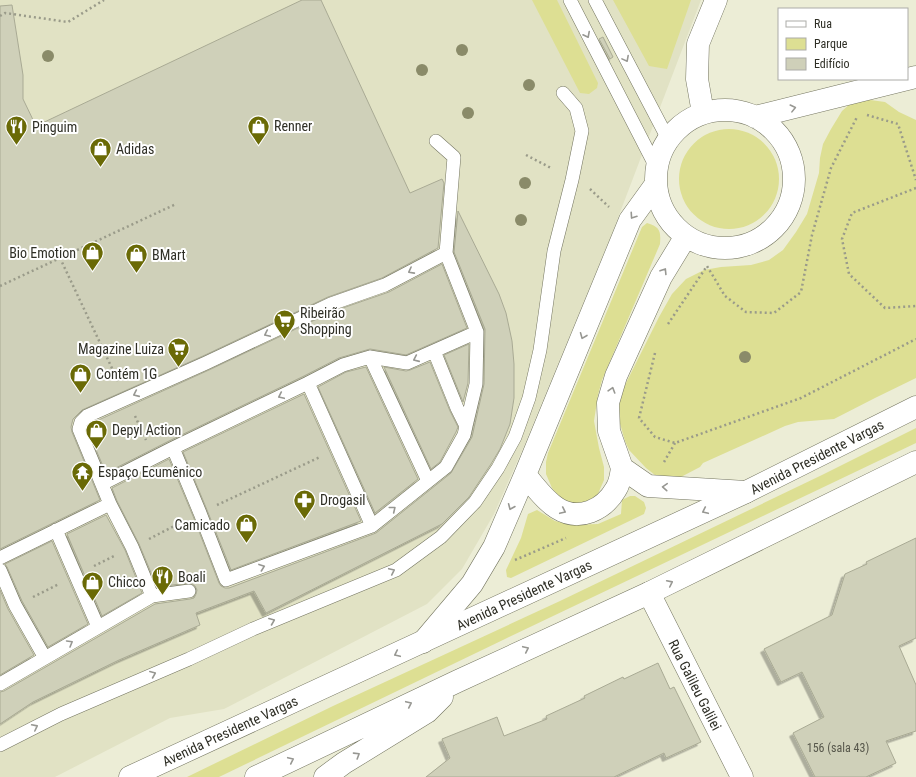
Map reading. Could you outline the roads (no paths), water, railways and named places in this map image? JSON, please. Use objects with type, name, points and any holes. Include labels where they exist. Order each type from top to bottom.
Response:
[{"type":"street","points":[[703,113],[697,78],[698,44],[716,0]]},
{"type":"street","points":[[755,117],[904,80]]},
{"type":"street","points":[[423,642],[472,584],[494,547],[526,474],[630,220],[656,176],[661,153],[668,139],[684,123],[703,113],[721,110],[739,111],[755,117],[774,130],[788,148],[794,170],[793,193],[785,214],[771,232],[751,244],[729,248],[706,246],[686,236],[671,222],[660,204],[656,176]]},
{"type":"street","points":[[526,474],[545,499],[556,508],[569,514],[582,514],[596,509],[606,502],[617,488],[622,468],[609,432],[608,403],[616,376],[660,276],[686,236]]},
{"type":"street","name":"Avenida Presidente Vargas","points":[[130,777],[746,492],[916,407]]},
{"type":"street","points":[[256,777],[458,681],[649,593],[916,462]]},
{"type":"street","points":[[622,468],[648,486],[746,492]]},
{"type":"street","name":"Rua Galileu Galilei","points":[[649,593],[742,777]]},
{"type":"street","points":[[325,777],[344,763],[427,712],[458,681]]},
{"type":"lane","points":[[570,0],[656,176]]},
{"type":"lane","points":[[595,0],[668,139]]},
{"type":"lane","points":[[0,745],[61,714],[189,659],[253,629],[396,570],[441,537],[475,502],[498,468],[516,437],[529,398],[540,350],[554,251],[572,180],[582,131],[576,108],[563,93]]},
{"type":"lane","points":[[172,448],[200,513],[226,580],[372,526],[446,468],[464,435],[476,384],[477,332],[446,253],[454,157],[436,142]]},
{"type":"lane","points":[[152,596],[132,547],[110,504],[78,429],[81,422],[87,416],[213,360],[331,304],[385,285],[446,253]]},
{"type":"lane","points":[[102,484],[172,448],[343,365],[370,358],[407,363],[477,332]]},
{"type":"lane","points":[[434,352],[466,426]]},
{"type":"lane","points":[[370,358],[428,481]]},
{"type":"lane","points":[[308,383],[372,526]]},
{"type":"lane","points":[[0,558],[110,504]]},
{"type":"lane","points":[[56,530],[98,627]]},
{"type":"lane","points":[[0,570],[15,605],[44,658]]},
{"type":"lane","points":[[0,684],[152,596],[189,591]]},
{"type":"place","name":"Pinguim","points":[[16,146]]},
{"type":"place","name":"Renner","points":[[258,146]]},
{"type":"place","name":"Adidas","points":[[100,168]]},
{"type":"place","name":"Bio Emotion","points":[[92,272]]},
{"type":"place","name":"BMart","points":[[136,274]]},
{"type":"place","name":"Ribeirão Shopping","points":[[284,340]]},
{"type":"place","name":"Magazine Luiza","points":[[179,368]]},
{"type":"place","name":"Contém 1G","points":[[80,394]]},
{"type":"place","name":"Depyl Action","points":[[97,450]]},
{"type":"place","name":"Espaço Ecumênico","points":[[83,492]]},
{"type":"place","name":"Drogasil","points":[[304,520]]},
{"type":"place","name":"Camicado","points":[[246,544]]},
{"type":"place","name":"Boali","points":[[162,596]]},
{"type":"place","name":"Chicco","points":[[93,602]]}]
